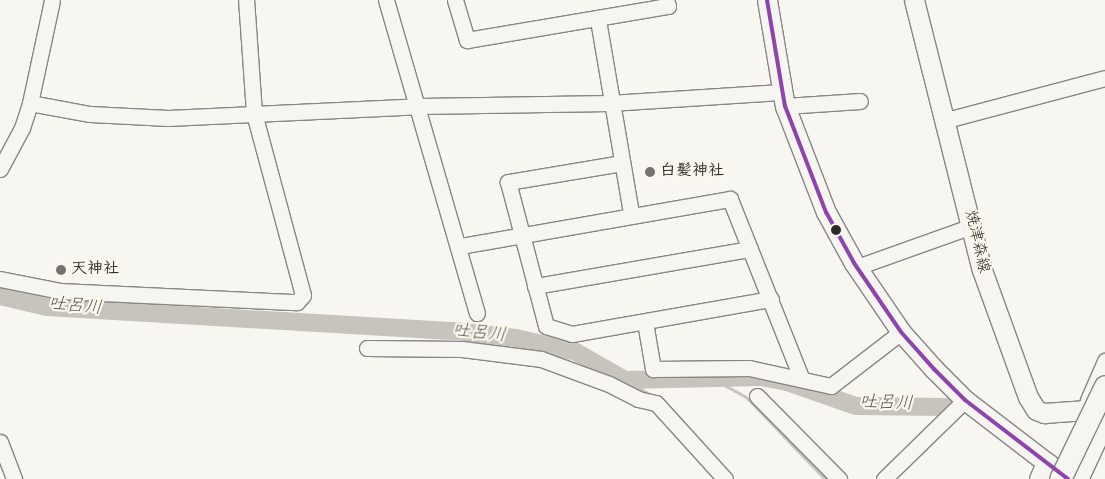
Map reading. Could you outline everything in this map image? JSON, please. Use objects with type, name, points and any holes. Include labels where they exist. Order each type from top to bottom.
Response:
[{"type":"highway","points":[[1049,474],[1105,386]]},
{"type":"highway","points":[[1077,479],[1105,417]]},
{"type":"main road","points":[[767,0],[783,99],[826,212],[857,267],[901,332],[960,394],[1049,474],[1068,479]]},
{"type":"main road","name":"焼津森線","points":[[914,0],[989,292],[1032,404],[1044,413],[1083,410],[1105,417]]},
{"type":"main road","points":[[1087,479],[1105,440]]},
{"type":"street","points":[[0,169],[22,128],[30,103],[52,0]]},
{"type":"street","points":[[0,279],[32,288],[297,302],[303,295],[255,116],[246,0]]},
{"type":"street","points":[[455,0],[467,40],[598,20],[668,6],[666,0]]},
{"type":"street","points":[[391,1],[477,313]]},
{"type":"street","points":[[598,20],[610,103],[631,214]]},
{"type":"street","points":[[946,120],[1105,78]]},
{"type":"street","points":[[30,103],[90,114],[129,117],[255,116],[419,106],[783,99],[860,101]]},
{"type":"street","points":[[622,163],[508,182],[546,326],[572,334],[771,299]]},
{"type":"street","points":[[460,246],[631,214],[730,199],[801,377]]},
{"type":"street","points":[[857,267],[972,226]]},
{"type":"street","points":[[535,286],[750,249]]},
{"type":"street","points":[[645,322],[653,369],[750,368],[801,377],[831,386],[901,332]]},
{"type":"street","points":[[367,348],[462,349],[541,359],[609,384],[638,399],[656,403],[725,479]]},
{"type":"street","points":[[1083,410],[1105,361]]},
{"type":"street","points":[[884,479],[960,394]]},
{"type":"street","points":[[757,396],[840,479]]},
{"type":"street","points":[[0,442],[14,479]]},
{"type":"waterway","name":"吐呂川","points":[[0,296],[47,307],[463,332],[516,338],[576,352],[625,380],[761,377],[787,382],[856,406],[947,407]]},
{"type":"waterway","points":[[710,377],[746,397],[825,479]]},
{"type":"waterway","points":[[625,380],[651,395]]},
{"type":"waterway","points":[[671,409],[733,479]]},
{"type":"transit line","points":[[767,0],[785,106],[826,212],[854,263],[901,332],[934,369],[965,400],[1068,479]]},
{"type":"place","name":"白髪神社","points":[[650,172]]},
{"type":"place","name":"天神社","points":[[61,270]]}]
